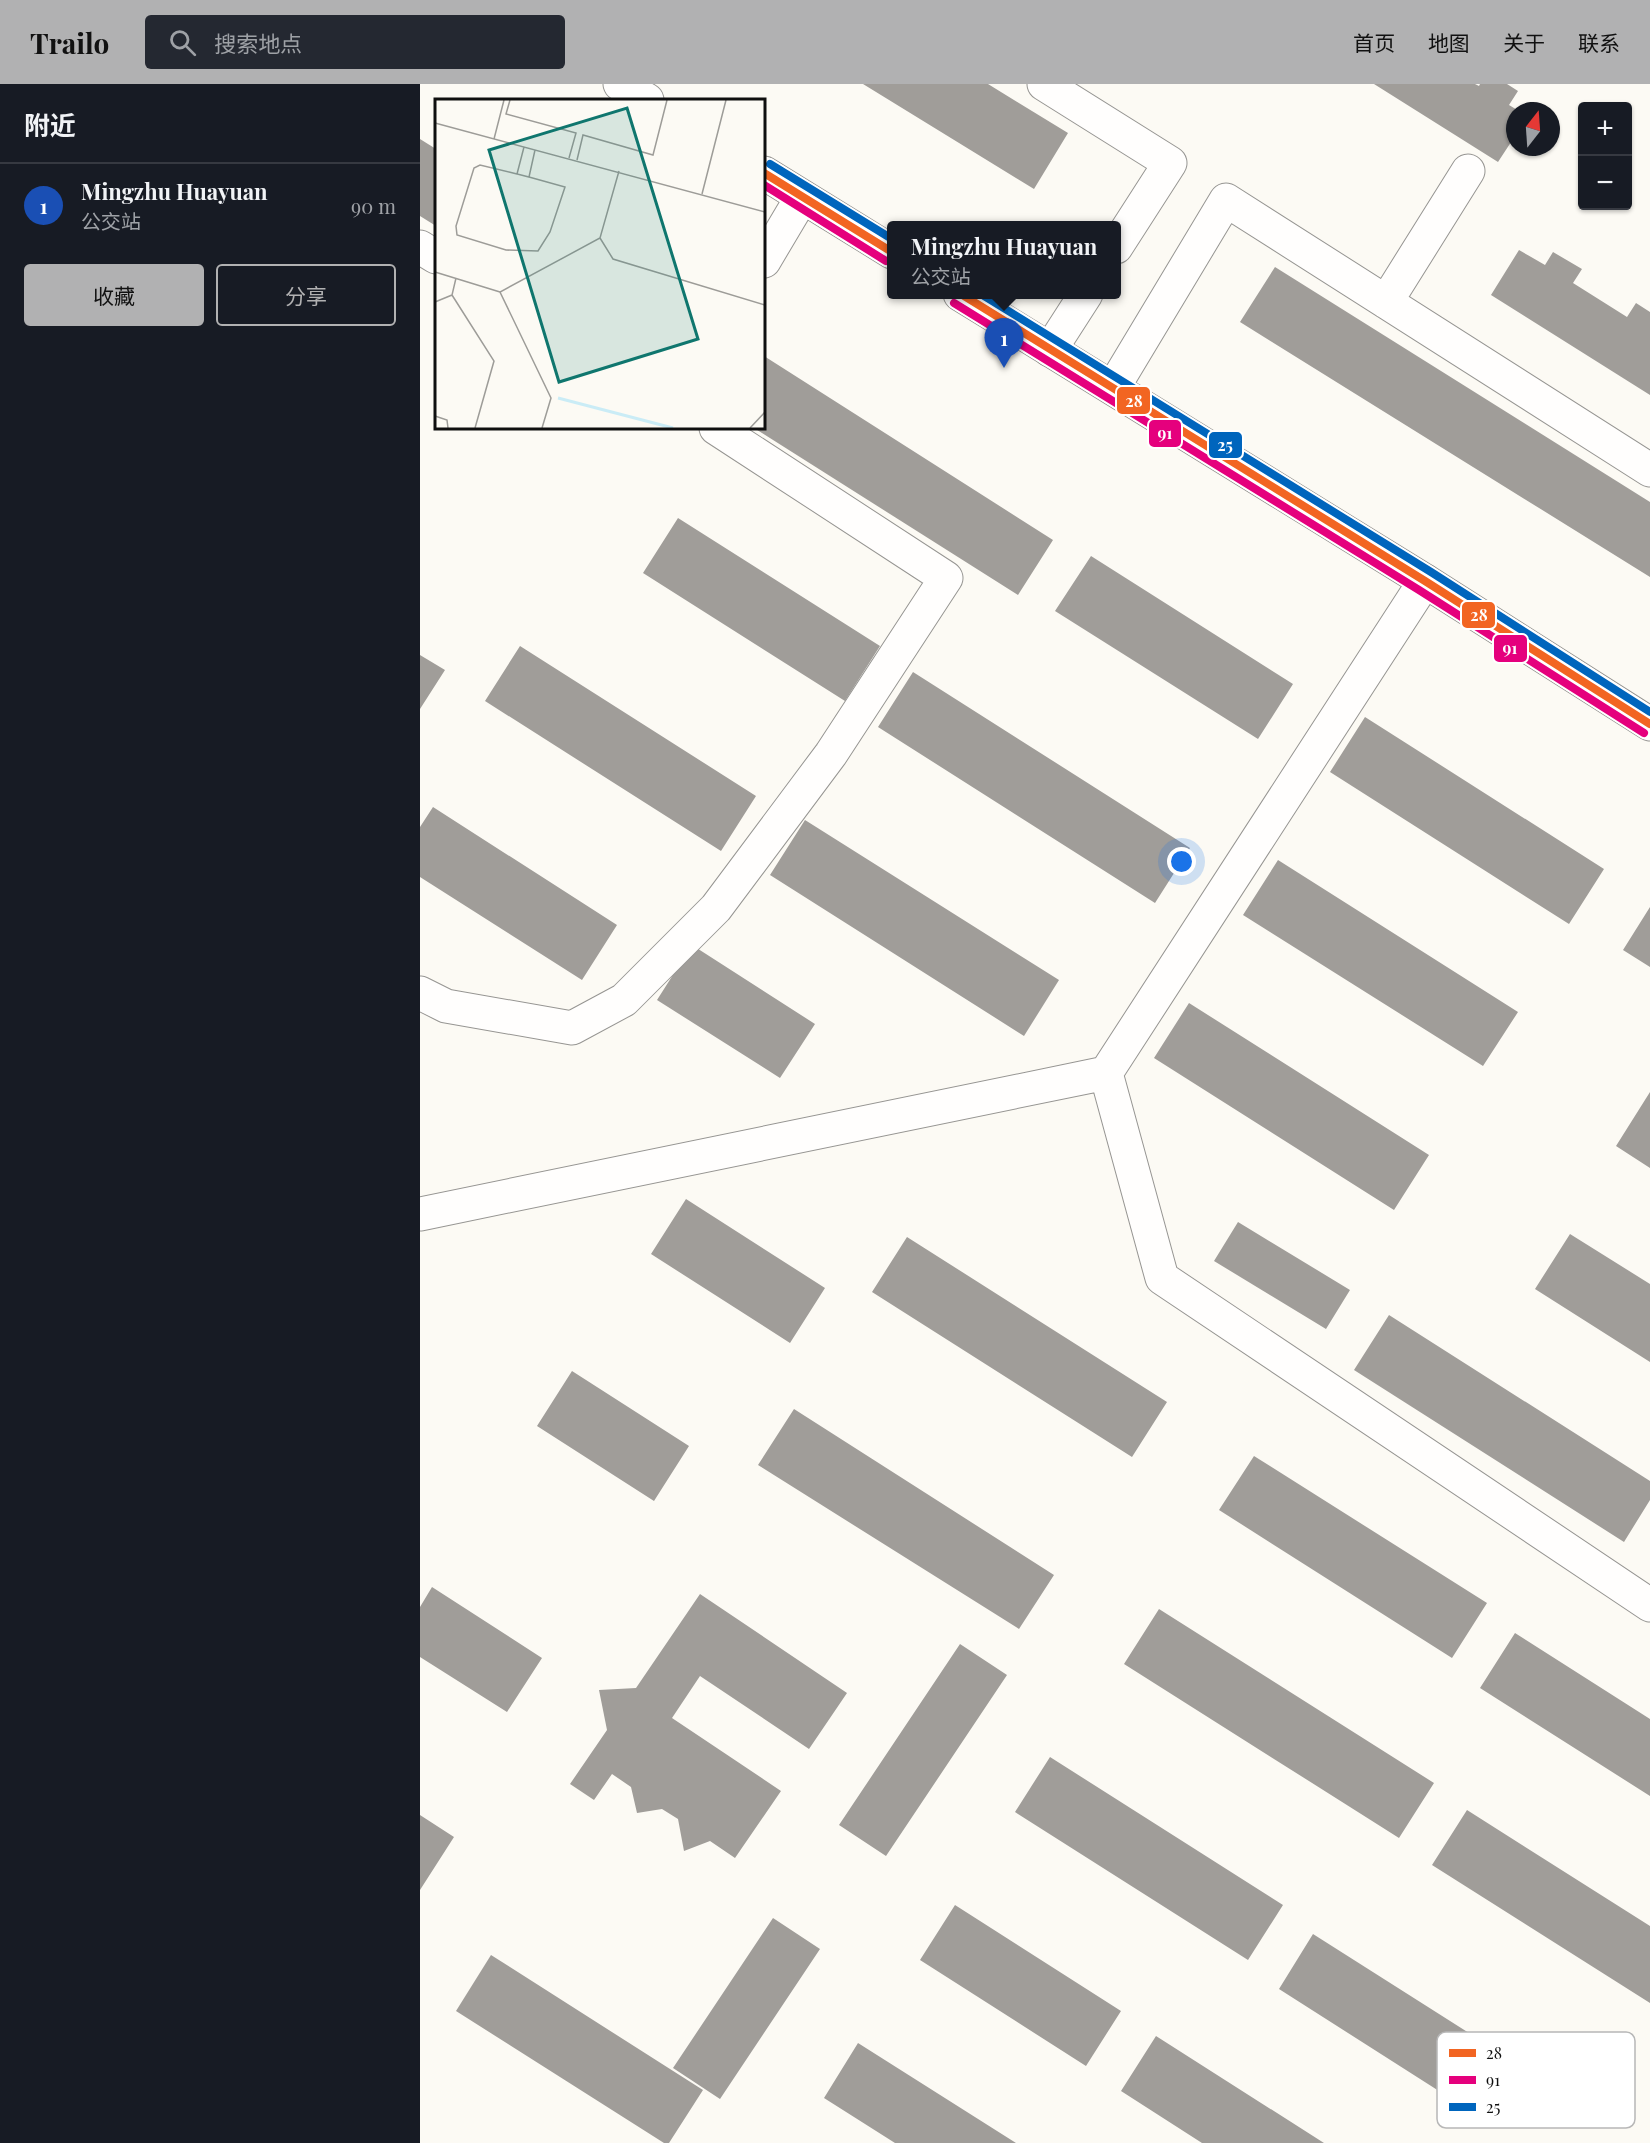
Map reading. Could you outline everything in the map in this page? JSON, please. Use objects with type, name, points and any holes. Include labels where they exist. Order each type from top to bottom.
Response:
[{"type":"street","points":[[620,84],[645,99]]},
{"type":"street","points":[[1044,84],[1170,162],[1121,239]]},
{"type":"street","points":[[1386,302],[1468,171]]},
{"type":"street","points":[[765,174],[887,250]]},
{"type":"street","points":[[765,259],[802,197]]},
{"type":"street","points":[[1113,388],[1226,200],[1650,470]]},
{"type":"street","points":[[420,247],[435,256]]},
{"type":"street","points":[[968,299],[1425,581],[1650,724]]},
{"type":"street","points":[[1050,350],[1083,299]]},
{"type":"street","points":[[420,993],[446,1006],[572,1028],[624,1000],[716,908],[831,754],[946,578],[718,429]]},
{"type":"street","points":[[420,1214],[1106,1073],[1425,581]]},
{"type":"street","points":[[1106,1073],[1161,1278],[1650,1605]]},
{"type":"building","points":[[863,84],[988,84],[1068,133],[1034,189]]},
{"type":"building","points":[[1374,84],[1475,84],[1479,86],[1480,84],[1507,84],[1518,91],[1511,102],[1506,102],[1506,150],[1498,162]]},
{"type":"building","points":[[420,139],[435,148],[435,225],[420,216]]},
{"type":"building","points":[[1519,250],[1545,265],[1553,252],[1582,269],[1573,283],[1627,317],[1636,303],[1650,312],[1650,395],[1491,295]]},
{"type":"building","points":[[1275,267],[1650,502],[1650,577],[1240,322]]},
{"type":"building","points":[[765,357],[1053,540],[1018,595],[756,429],[765,429]]},
{"type":"building","points":[[678,518],[880,646],[845,701],[643,573]]},
{"type":"building","points":[[1091,556],[1293,684],[1258,739],[1055,611]]},
{"type":"building","points":[[520,646],[756,796],[721,851],[485,701]]},
{"type":"building","points":[[420,655],[445,670],[420,709]]},
{"type":"building","points":[[913,672],[1190,848],[1155,903],[878,727]]},
{"type":"building","points":[[1365,717],[1604,869],[1569,924],[1330,772]]},
{"type":"building","points":[[433,807],[617,925],[582,980],[420,877],[420,827]]},
{"type":"building","points":[[805,820],[1059,980],[1024,1036],[770,875]]},
{"type":"building","points":[[1278,860],[1518,1012],[1483,1066],[1243,915]]},
{"type":"building","points":[[1650,907],[1650,967],[1623,950]]},
{"type":"building","points":[[692,945],[815,1024],[780,1078],[657,1000]]},
{"type":"building","points":[[1189,1003],[1429,1155],[1394,1210],[1154,1058]]},
{"type":"building","points":[[1650,1092],[1650,1168],[1616,1146]]},
{"type":"building","points":[[686,1199],[825,1288],[790,1343],[651,1254]]},
{"type":"building","points":[[1238,1222],[1350,1290],[1326,1329],[1214,1261]]},
{"type":"building","points":[[1570,1234],[1650,1284],[1650,1362],[1535,1289]]},
{"type":"building","points":[[907,1237],[1167,1402],[1132,1457],[872,1292]]},
{"type":"building","points":[[1389,1315],[1650,1481],[1650,1500],[1624,1542],[1354,1370]]},
{"type":"building","points":[[572,1371],[689,1446],[654,1501],[537,1426]]},
{"type":"building","points":[[794,1409],[1054,1575],[1019,1629],[758,1465]]},
{"type":"building","points":[[1254,1456],[1487,1603],[1452,1658],[1219,1510]]},
{"type":"building","points":[[432,1587],[542,1658],[507,1712],[420,1657],[420,1607]]},
{"type":"building","points":[[700,1594],[847,1693],[809,1749],[700,1676],[672,1718],[781,1791],[735,1858],[710,1841],[684,1851],[678,1819],[662,1809],[637,1813],[631,1787],[612,1774],[594,1800],[570,1784],[607,1730],[599,1690],[636,1688]]},
{"type":"building","points":[[1159,1609],[1434,1783],[1399,1838],[1124,1664]]},
{"type":"building","points":[[1515,1633],[1650,1719],[1650,1796],[1480,1688]]},
{"type":"building","points":[[960,1644],[1007,1675],[886,1856],[839,1825]]},
{"type":"building","points":[[1050,1757],[1283,1905],[1248,1960],[1015,1812]]},
{"type":"building","points":[[1467,1810],[1650,1926],[1650,2003],[1432,1865]]},
{"type":"building","points":[[420,1815],[454,1837],[420,1890]]},
{"type":"building","points":[[955,1905],[1121,2011],[1086,2066],[920,1960]]},
{"type":"building","points":[[773,1918],[820,1949],[720,2099],[673,2068]]},
{"type":"building","points":[[1313,1934],[1467,2032],[1437,2032],[1437,2090],[1279,1989]]},
{"type":"building","points":[[491,1955],[703,2090],[669,2143],[664,2143],[456,2011]]},
{"type":"building","points":[[1156,2036],[1324,2143],[1202,2143],[1121,2091]]},
{"type":"building","points":[[858,2043],[1016,2143],[895,2143],[824,2098]]},
{"type":"transit line","name":"25","points":[[770,164],[887,236]]},
{"type":"transit line","name":"28","points":[[765,174],[887,249]]},
{"type":"transit line","name":"91","points":[[765,186],[886,261]]},
{"type":"transit line","name":"28","points":[[969,299],[1425,581],[1650,724]]},
{"type":"transit line","name":"25","points":[[989,299],[1431,572],[1650,712]]},
{"type":"transit line","name":"91","points":[[954,303],[1419,590],[1644,733]]},
{"type":"place","name":"Mingzhu Huayuan","points":[[1004,368]]}]
